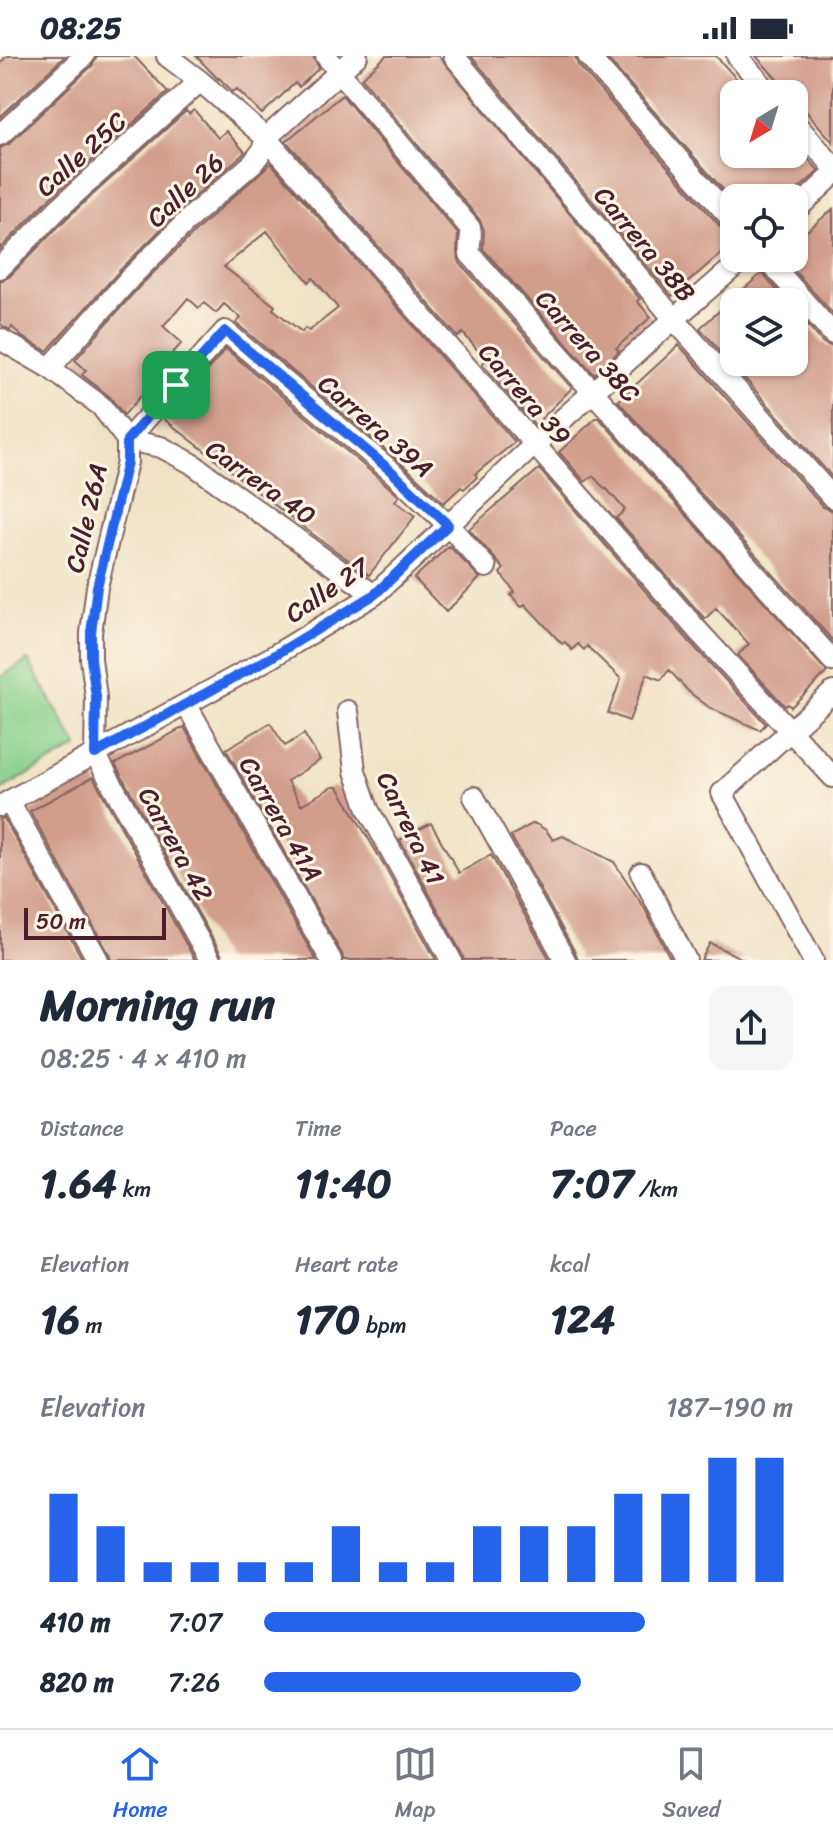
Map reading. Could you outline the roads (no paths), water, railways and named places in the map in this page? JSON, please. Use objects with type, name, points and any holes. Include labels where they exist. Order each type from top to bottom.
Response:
[{"type":"street","points":[[0,135],[84,56]]},
{"type":"street","name":"Carrera 39","points":[[167,56],[266,138],[699,632],[833,777]]},
{"type":"street","name":"Calle 26","points":[[50,368],[130,278],[194,214],[253,163],[262,151],[266,138],[333,64],[357,56]]},
{"type":"street","name":"Carrera 38B","points":[[454,56],[674,319],[833,498]]},
{"type":"street","points":[[588,56],[720,206]]},
{"type":"street","points":[[737,56],[758,80]]},
{"type":"street","name":"Carrera 38C","points":[[333,64],[470,228],[470,254],[833,661]]},
{"type":"street","name":"Calle 25C","points":[[0,268],[58,209],[200,81]]},
{"type":"street","points":[[808,138],[833,166]]},
{"type":"street","points":[[808,199],[833,175]]},
{"type":"street","name":"Calle 27","points":[[5,804],[270,658],[374,595],[534,445],[728,272]]},
{"type":"street","points":[[778,272],[833,334]]},
{"type":"street","name":"Calle 26A","points":[[95,754],[92,620],[127,462],[127,440],[225,331]]},
{"type":"street","name":"Carrera 39A","points":[[225,331],[391,471],[448,525],[486,567]]},
{"type":"street","points":[[0,339],[50,368],[101,406],[127,440]]},
{"type":"street","name":"Carrera 40","points":[[127,440],[161,447],[191,463],[374,595]]},
{"type":"street","points":[[813,960],[722,793],[833,692]]},
{"type":"street","name":"Carrera 41A","points":[[186,704],[331,960]]},
{"type":"street","name":"Carrera 41","points":[[348,711],[355,771],[368,809],[451,960]]},
{"type":"street","name":"Carrera 42","points":[[95,754],[210,960]]},
{"type":"street","points":[[474,797],[565,960]]},
{"type":"street","points":[[5,804],[98,960]]},
{"type":"street","points":[[641,873],[686,960]]}]
